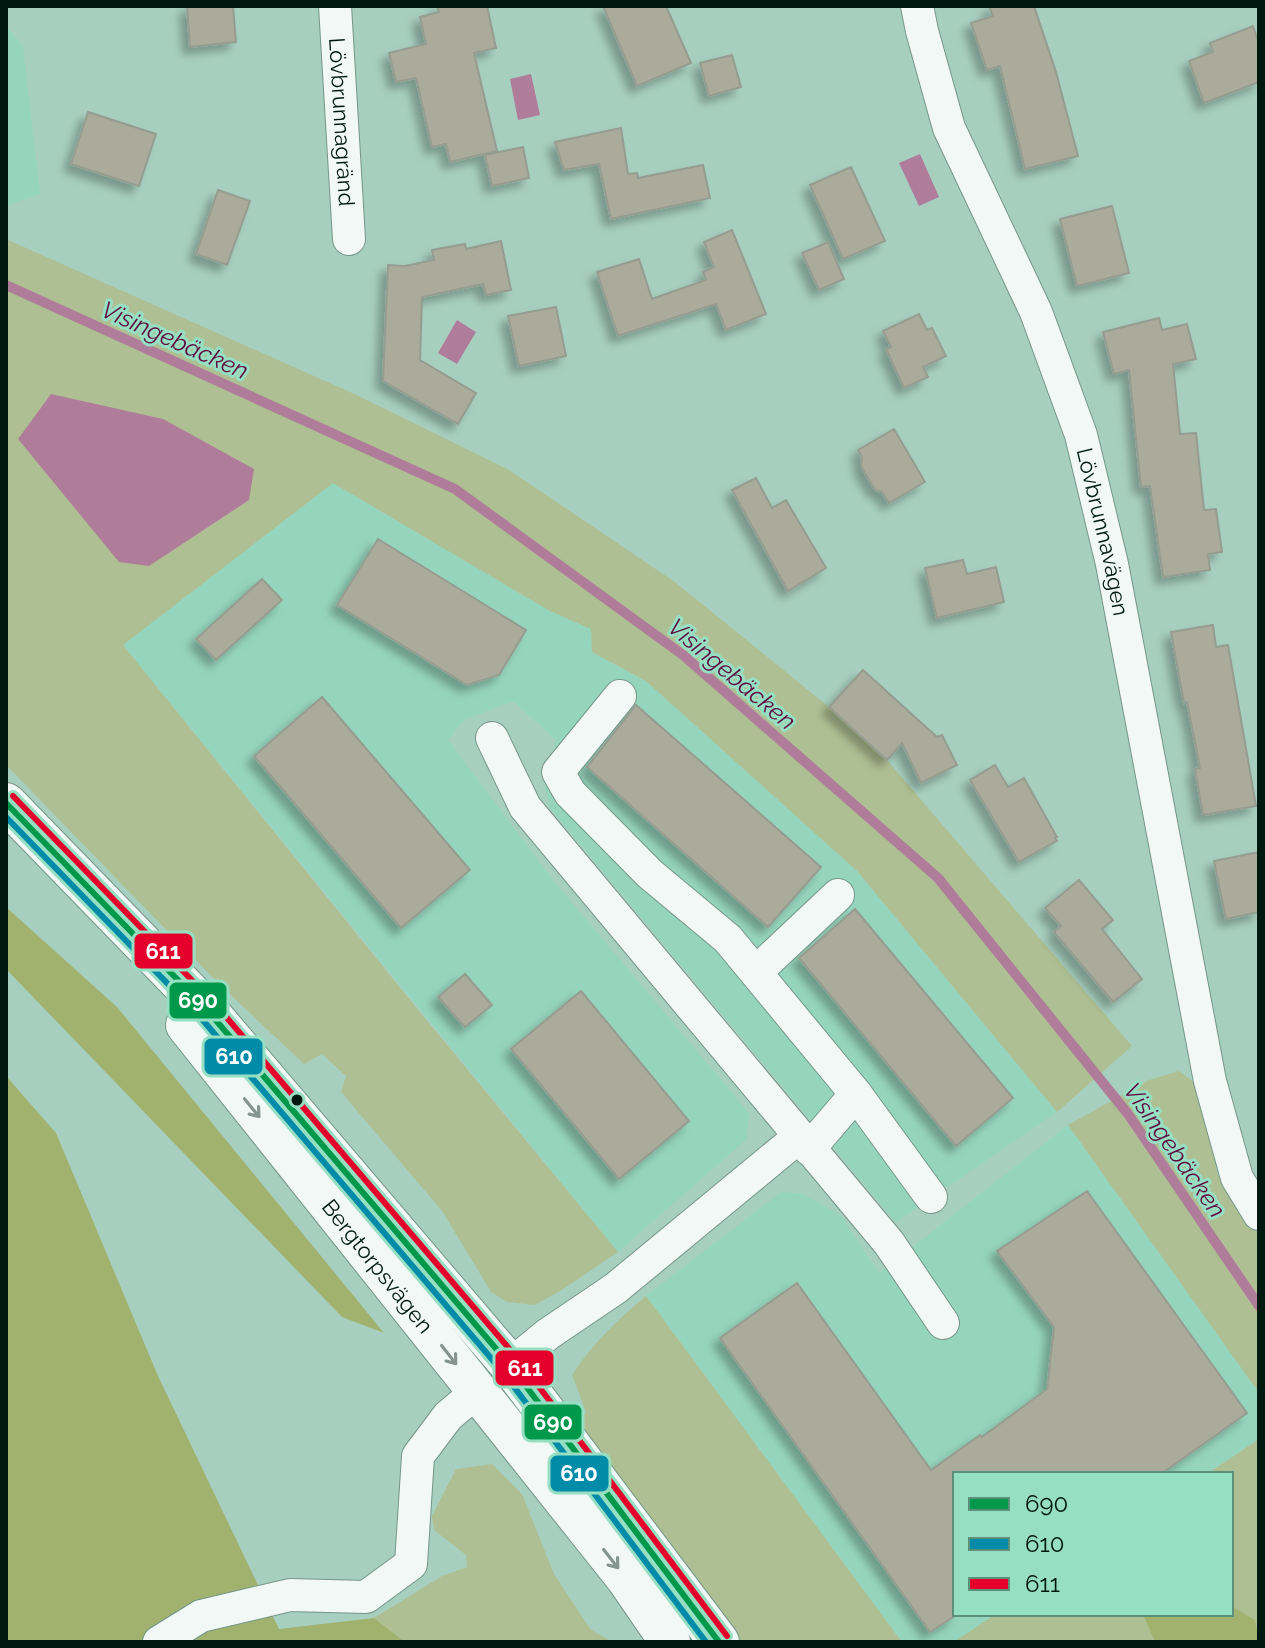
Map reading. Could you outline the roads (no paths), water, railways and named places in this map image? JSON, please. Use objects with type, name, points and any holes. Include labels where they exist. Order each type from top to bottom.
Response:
[{"type":"main road","name":"Bergtorpsvägen","points":[[6,803],[208,1011],[510,1365],[719,1642]]},
{"type":"main road","name":"Bergtorpsvägen","points":[[88,888],[188,1029],[626,1578],[670,1642]]},
{"type":"main road","points":[[478,1391],[510,1365]]},
{"type":"street","name":"Lövbrunnagränd","points":[[335,6],[349,239]]},
{"type":"street","name":"Lövbrunnavägen","points":[[917,6],[949,128],[1036,312],[1081,435],[1112,564],[1210,1081],[1237,1178],[1259,1214]]},
{"type":"street","points":[[620,696],[558,772],[570,793],[650,874],[728,939],[856,1094],[931,1197]]},
{"type":"street","points":[[492,738],[525,807],[889,1243],[943,1323]]},
{"type":"street","points":[[613,910],[650,874]]},
{"type":"street","points":[[756,972],[838,895]]},
{"type":"street","points":[[510,1365],[548,1334],[616,1288],[805,1142],[856,1094]]},
{"type":"street","points":[[159,1642],[201,1616],[290,1595],[366,1597],[411,1564],[418,1456],[448,1416],[478,1391]]},
{"type":"waterway","name":"Visingebäcken","points":[[6,285],[455,489],[683,655],[938,878],[1128,1114],[1259,1306]]}]
